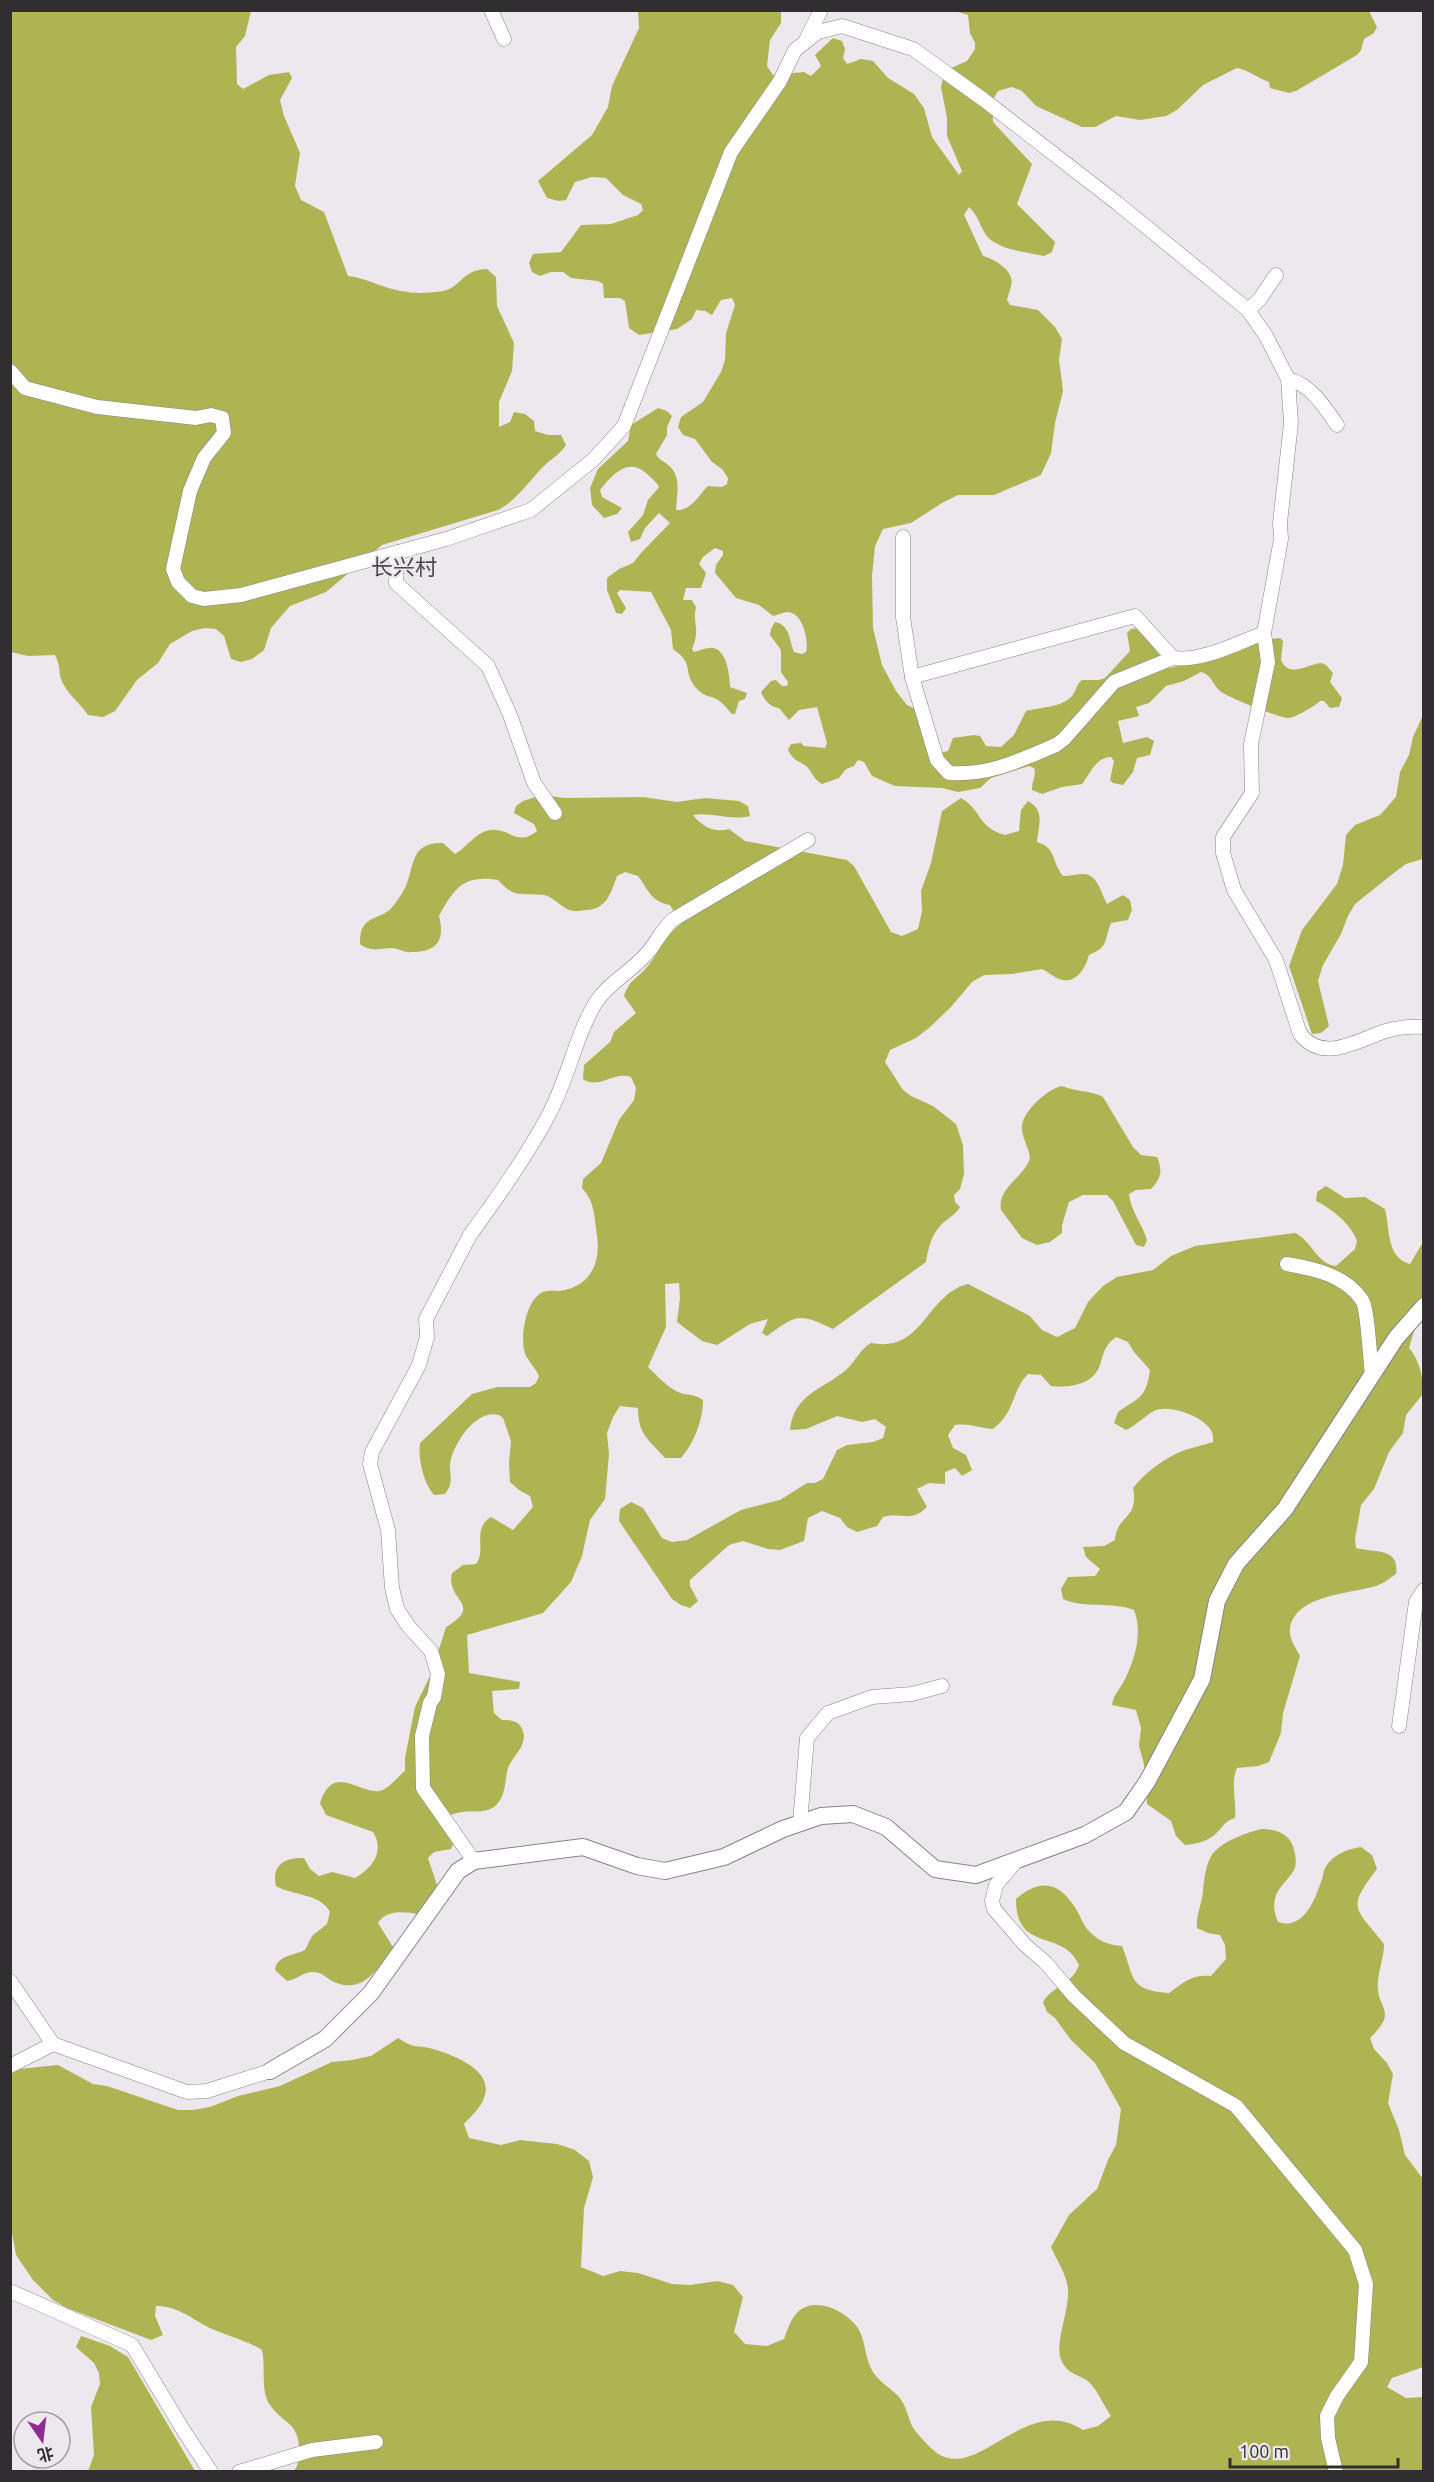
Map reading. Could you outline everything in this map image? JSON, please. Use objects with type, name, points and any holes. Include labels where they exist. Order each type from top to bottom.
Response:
[{"type":"street","points":[[491,10],[504,39]]},
{"type":"street","points":[[805,42],[821,10]]},
{"type":"street","points":[[10,371],[25,388],[97,406],[196,418],[211,415],[222,418],[224,433],[204,458],[190,491],[173,569],[178,582],[192,596],[204,599],[241,595],[446,539],[531,510],[593,460],[624,426],[731,152],[780,81],[795,50],[818,32],[843,26],[913,49],[984,100],[1108,196],[1248,310],[1266,336],[1288,379],[1292,423],[1280,522],[1281,539],[1264,633],[1268,662],[1251,744],[1252,793],[1223,837],[1223,854],[1234,890],[1276,960],[1300,1034],[1308,1043],[1321,1049],[1350,1046],[1386,1031],[1406,1026],[1424,1027]]},
{"type":"street","points":[[1248,310],[1260,299],[1276,275]]},
{"type":"street","points":[[1288,379],[1298,381],[1324,404],[1337,425]]},
{"type":"street","points":[[903,537],[903,617],[912,677],[937,760],[949,773],[971,775],[1004,767],[1056,745],[1064,739],[1114,682],[1173,658],[1181,659],[1209,653],[1264,633]]},
{"type":"street","points":[[397,552],[396,583],[488,666],[510,715],[534,783],[555,813]]},
{"type":"street","points":[[912,677],[1135,616],[1173,658]]},
{"type":"street","points":[[474,1861],[423,1788],[422,1736],[430,1703],[434,1697],[438,1674],[431,1651],[409,1627],[397,1609],[392,1588],[388,1530],[370,1464],[372,1452],[419,1365],[427,1337],[426,1319],[432,1306],[470,1235],[548,1117],[563,1087],[584,1028],[596,1003],[610,985],[648,952],[662,929],[674,919],[808,840]]},
{"type":"street","points":[[1287,1264],[1321,1270],[1346,1284],[1363,1301],[1372,1375]]},
{"type":"street","points":[[10,1981],[53,2044],[187,2092],[207,2091],[226,2087],[270,2071],[325,2039],[370,1993],[458,1871],[474,1861],[584,1846],[637,1866],[665,1871],[724,1857],[821,1816],[853,1814],[886,1827],[935,1869],[976,1875],[1085,1835],[1126,1812],[1147,1782],[1202,1678],[1217,1601],[1236,1564],[1285,1509],[1396,1338],[1424,1306]]},
{"type":"street","points":[[1399,1726],[1416,1602],[1424,1590]]},
{"type":"street","points":[[800,1823],[807,1738],[828,1713],[872,1697],[912,1694],[942,1686]]},
{"type":"street","points":[[1018,1859],[996,1885],[992,1900],[994,1909],[1025,1945],[1046,1962],[1074,1996],[1124,2043],[1236,2106],[1355,2250],[1366,2283],[1361,2362],[1337,2396],[1327,2416],[1328,2438],[1336,2472]]},
{"type":"street","points":[[10,2066],[53,2044]]},
{"type":"street","points":[[10,2291],[132,2345],[211,2472]]},
{"type":"street","points":[[239,2472],[312,2450],[376,2442]]},
{"type":"green space","points":[[10,11],[251,11],[245,36],[236,47],[237,84],[243,89],[269,75],[289,72],[292,78],[280,100],[284,116],[300,153],[295,186],[301,200],[324,212],[348,276],[401,291],[428,293],[449,289],[472,272],[487,269],[496,277],[497,306],[514,343],[512,371],[499,402],[499,427],[510,422],[514,412],[525,414],[534,421],[535,431],[548,435],[561,435],[566,445],[505,506],[382,545],[326,592],[290,606],[271,628],[264,650],[252,659],[241,662],[231,659],[224,636],[216,629],[205,628],[192,631],[170,644],[158,663],[137,680],[115,711],[103,717],[88,715],[63,684],[55,655],[28,656],[11,652]]},
{"type":"green space","points":[[638,11],[781,11],[781,23],[770,40],[767,66],[773,75],[804,72],[811,76],[821,66],[815,55],[833,38],[842,41],[845,49],[843,58],[847,64],[861,59],[873,61],[888,78],[914,94],[924,108],[932,137],[959,175],[962,171],[947,136],[947,118],[941,87],[943,78],[951,68],[967,61],[975,49],[975,43],[970,33],[968,15],[955,11],[1369,11],[1377,27],[1374,33],[1364,39],[1357,55],[1289,93],[1270,88],[1269,82],[1237,68],[1203,85],[1177,110],[1166,116],[1140,120],[1116,116],[1095,127],[1082,127],[1036,106],[1022,91],[1012,87],[998,91],[992,101],[993,122],[1032,164],[1017,204],[1055,242],[1052,252],[1044,256],[1021,252],[997,244],[986,235],[969,207],[964,215],[983,256],[1003,266],[1010,275],[1012,281],[1007,300],[1010,305],[1038,310],[1055,327],[1062,339],[1059,360],[1063,391],[1051,453],[1041,475],[994,495],[958,495],[911,523],[883,529],[875,546],[872,576],[873,628],[882,665],[896,691],[907,705],[915,709],[940,753],[948,751],[953,738],[974,735],[980,736],[986,746],[1001,747],[1014,735],[1026,711],[1062,703],[1072,696],[1082,680],[1105,678],[1130,651],[1127,633],[1131,629],[1138,628],[1170,668],[1252,643],[1280,638],[1283,641],[1281,660],[1284,666],[1294,670],[1321,663],[1333,673],[1330,682],[1342,698],[1339,707],[1330,708],[1324,701],[1320,701],[1296,716],[1283,717],[1225,694],[1207,675],[1201,672],[1184,681],[1166,686],[1149,703],[1136,707],[1139,716],[1118,721],[1123,743],[1147,737],[1154,741],[1150,755],[1137,758],[1133,772],[1123,785],[1110,780],[1114,761],[1111,757],[1097,763],[1082,784],[1062,787],[1042,794],[1032,790],[1035,771],[1029,766],[991,778],[980,788],[958,792],[942,788],[895,786],[872,776],[864,762],[858,760],[839,778],[822,784],[807,766],[793,758],[788,750],[791,744],[801,743],[804,746],[825,748],[827,743],[817,707],[799,710],[789,720],[779,708],[768,703],[761,692],[771,681],[776,680],[782,686],[787,686],[788,682],[781,672],[781,650],[770,635],[775,622],[786,629],[794,652],[802,654],[806,652],[807,647],[804,628],[793,613],[785,612],[773,616],[759,605],[736,598],[715,573],[723,551],[715,548],[703,557],[699,564],[706,573],[701,588],[686,588],[683,600],[692,600],[696,607],[696,636],[692,649],[694,652],[711,648],[718,650],[727,664],[730,687],[747,693],[745,699],[739,701],[735,714],[732,714],[718,700],[700,692],[692,683],[684,659],[673,649],[671,630],[651,592],[620,590],[617,593],[626,608],[622,614],[616,613],[607,590],[607,578],[633,563],[670,523],[659,513],[645,528],[640,539],[631,542],[628,532],[643,515],[648,500],[659,487],[639,469],[627,467],[621,470],[600,490],[602,497],[622,508],[617,514],[604,518],[592,505],[590,488],[598,469],[628,441],[631,425],[658,408],[667,411],[672,416],[667,427],[667,435],[656,454],[675,473],[678,485],[676,510],[682,510],[691,505],[708,486],[722,487],[727,484],[728,478],[722,469],[712,462],[695,439],[683,435],[678,427],[681,417],[703,402],[721,372],[725,360],[726,333],[735,305],[732,298],[721,300],[712,315],[696,310],[692,319],[677,329],[639,335],[629,328],[625,301],[620,298],[604,298],[603,284],[598,281],[571,278],[563,272],[551,272],[540,276],[532,272],[529,263],[533,254],[561,252],[581,225],[611,224],[638,215],[643,210],[641,204],[623,195],[606,178],[592,177],[575,182],[566,200],[559,201],[547,198],[538,181],[592,135],[608,107],[612,86],[639,28]]},
{"type":"green space","points":[[1423,715],[1423,859],[1406,864],[1355,904],[1323,965],[1318,981],[1329,1026],[1321,1033],[1312,1034],[1289,966],[1302,930],[1337,884],[1343,865],[1346,835],[1355,825],[1380,815],[1396,797],[1400,772],[1409,755],[1413,737]]},
{"type":"green space","points":[[542,795],[565,798],[643,797],[677,802],[705,798],[739,801],[748,806],[750,816],[735,818],[693,815],[709,828],[729,829],[745,841],[847,860],[854,866],[891,932],[902,936],[918,929],[922,911],[921,891],[931,863],[942,811],[961,798],[973,808],[989,828],[1005,835],[1019,831],[1021,810],[1028,801],[1034,805],[1039,814],[1037,842],[1051,851],[1063,876],[1088,875],[1096,881],[1107,904],[1123,895],[1130,900],[1132,910],[1128,920],[1111,923],[1103,946],[1089,955],[1085,966],[1075,978],[1059,979],[1042,969],[1012,974],[984,975],[972,982],[929,1028],[916,1038],[890,1050],[885,1062],[903,1090],[933,1106],[956,1124],[963,1145],[964,1174],[960,1189],[954,1195],[955,1202],[960,1207],[936,1231],[929,1246],[926,1262],[833,1329],[813,1320],[798,1318],[785,1323],[767,1336],[762,1333],[768,1319],[750,1324],[717,1345],[702,1341],[677,1322],[679,1283],[665,1284],[666,1327],[648,1367],[674,1390],[703,1400],[697,1431],[690,1445],[681,1458],[665,1458],[642,1430],[638,1408],[620,1406],[607,1433],[609,1454],[605,1499],[590,1520],[582,1556],[571,1582],[543,1613],[467,1635],[469,1673],[520,1682],[519,1689],[492,1691],[494,1713],[502,1720],[516,1722],[524,1735],[524,1740],[508,1768],[500,1800],[488,1810],[456,1813],[439,1823],[453,1844],[451,1849],[434,1852],[428,1858],[437,1885],[419,1914],[391,1913],[378,1923],[393,1947],[370,1977],[354,1985],[345,1985],[313,1972],[287,1981],[275,1970],[276,1965],[282,1959],[305,1950],[312,1936],[327,1924],[330,1912],[320,1901],[276,1886],[278,1868],[285,1861],[304,1858],[310,1869],[319,1876],[332,1872],[355,1878],[372,1864],[378,1846],[373,1832],[326,1815],[320,1803],[325,1791],[332,1784],[339,1782],[379,1791],[389,1786],[405,1771],[405,1758],[415,1707],[431,1674],[446,1627],[462,1613],[463,1607],[451,1582],[452,1573],[463,1565],[476,1564],[480,1552],[480,1533],[485,1522],[491,1517],[513,1530],[533,1507],[530,1496],[510,1482],[511,1441],[503,1418],[499,1415],[491,1414],[475,1421],[463,1435],[451,1459],[451,1480],[445,1494],[434,1495],[427,1484],[421,1463],[420,1443],[472,1394],[497,1387],[530,1387],[536,1383],[539,1376],[524,1349],[523,1332],[527,1313],[535,1298],[541,1293],[570,1289],[579,1285],[586,1279],[595,1264],[597,1235],[592,1204],[582,1188],[583,1179],[601,1163],[619,1120],[634,1100],[636,1088],[631,1077],[625,1076],[601,1082],[589,1082],[583,1079],[584,1065],[610,1042],[614,1032],[636,1013],[624,996],[626,990],[652,961],[670,934],[681,924],[670,905],[654,898],[638,876],[625,872],[617,876],[610,894],[599,907],[578,911],[567,909],[544,895],[514,893],[498,880],[477,879],[461,885],[450,898],[439,916],[440,938],[428,950],[408,952],[392,948],[372,949],[360,944],[363,927],[367,922],[389,910],[405,888],[419,851],[432,844],[443,843],[455,854],[485,831],[491,830],[519,837],[530,835],[537,831],[534,824],[514,813],[516,806],[523,801]]},
{"type":"green space","points":[[1062,1086],[1103,1097],[1133,1147],[1141,1155],[1157,1157],[1160,1166],[1159,1178],[1151,1189],[1136,1190],[1129,1194],[1147,1240],[1144,1247],[1136,1245],[1113,1201],[1107,1195],[1083,1195],[1069,1202],[1062,1233],[1050,1242],[1037,1245],[1022,1238],[1001,1210],[1003,1195],[1030,1158],[1022,1130],[1025,1117],[1049,1091]]},
{"type":"green space","points":[[1326,1186],[1345,1198],[1365,1197],[1385,1209],[1390,1241],[1402,1261],[1410,1264],[1423,1242],[1423,1319],[1415,1328],[1409,1348],[1420,1369],[1423,1394],[1406,1415],[1403,1433],[1389,1452],[1374,1489],[1361,1505],[1355,1539],[1356,1548],[1390,1555],[1396,1565],[1396,1574],[1376,1586],[1338,1594],[1311,1603],[1293,1618],[1290,1633],[1300,1656],[1283,1713],[1281,1733],[1269,1762],[1258,1766],[1237,1768],[1234,1780],[1235,1818],[1207,1840],[1185,1845],[1176,1836],[1171,1821],[1147,1804],[1144,1764],[1139,1746],[1141,1728],[1136,1710],[1112,1705],[1135,1654],[1138,1628],[1134,1610],[1125,1607],[1071,1602],[1063,1599],[1061,1589],[1068,1577],[1095,1576],[1100,1569],[1086,1557],[1083,1547],[1104,1546],[1115,1540],[1120,1525],[1133,1506],[1133,1488],[1144,1476],[1178,1453],[1213,1442],[1212,1432],[1208,1426],[1195,1417],[1177,1410],[1154,1411],[1126,1430],[1114,1423],[1118,1412],[1144,1392],[1150,1370],[1128,1342],[1116,1337],[1112,1340],[1105,1350],[1097,1372],[1080,1384],[1051,1386],[1041,1375],[1028,1374],[1018,1388],[1006,1415],[993,1429],[955,1425],[948,1435],[953,1448],[966,1455],[972,1470],[962,1476],[955,1468],[945,1472],[945,1484],[929,1483],[917,1489],[927,1507],[921,1512],[911,1516],[883,1517],[877,1526],[857,1532],[847,1527],[840,1518],[822,1511],[808,1518],[804,1541],[780,1550],[768,1549],[743,1541],[729,1545],[690,1580],[690,1586],[698,1601],[690,1608],[672,1599],[619,1521],[620,1509],[631,1502],[643,1508],[662,1538],[672,1542],[687,1540],[741,1510],[780,1500],[807,1483],[815,1483],[823,1479],[837,1450],[847,1445],[873,1442],[883,1438],[886,1427],[875,1419],[862,1422],[837,1416],[806,1429],[790,1430],[797,1408],[810,1394],[846,1370],[860,1352],[871,1343],[889,1344],[902,1340],[914,1332],[942,1299],[968,1284],[1030,1316],[1042,1330],[1057,1337],[1075,1328],[1088,1302],[1103,1286],[1117,1277],[1153,1270],[1171,1256],[1195,1246],[1295,1233],[1306,1241],[1319,1257],[1330,1265],[1336,1266],[1355,1249],[1357,1241],[1351,1229],[1340,1218],[1316,1201],[1317,1192]]},
{"type":"green space","points":[[1261,1829],[1284,1834],[1291,1842],[1295,1854],[1295,1868],[1278,1891],[1275,1899],[1278,1922],[1294,1922],[1301,1918],[1315,1898],[1325,1868],[1340,1853],[1361,1847],[1372,1855],[1377,1869],[1361,1892],[1358,1901],[1361,1915],[1384,1944],[1378,1991],[1385,2015],[1379,2028],[1370,2038],[1374,2049],[1387,2063],[1393,2074],[1388,2103],[1399,2130],[1405,2155],[1423,2179],[1423,2367],[1392,2378],[1387,2387],[1406,2398],[1423,2397],[1423,2471],[294,2471],[298,2461],[298,2440],[293,2428],[275,2411],[267,2399],[262,2350],[170,2308],[156,2306],[155,2316],[163,2335],[151,2340],[67,2308],[53,2300],[33,2280],[16,2255],[11,2227],[10,2075],[19,2069],[58,2065],[93,2084],[107,2086],[178,2110],[193,2110],[280,2086],[332,2062],[371,2056],[398,2038],[412,2045],[451,2055],[470,2065],[483,2079],[486,2088],[483,2102],[464,2124],[469,2138],[501,2145],[520,2140],[557,2144],[575,2150],[589,2161],[593,2177],[584,2208],[581,2267],[603,2276],[620,2271],[638,2273],[672,2284],[690,2285],[718,2281],[733,2285],[743,2297],[734,2332],[745,2344],[767,2346],[784,2339],[794,2317],[806,2307],[824,2306],[842,2313],[856,2325],[873,2372],[901,2400],[914,2429],[937,2453],[953,2459],[969,2456],[1023,2428],[1042,2422],[1062,2421],[1083,2430],[1098,2426],[1111,2416],[1091,2384],[1067,2369],[1060,2355],[1060,2337],[1067,2307],[1068,2289],[1051,2247],[1069,2215],[1097,2189],[1116,2145],[1121,2109],[1095,2063],[1047,2012],[1043,2002],[1072,1977],[1079,1965],[1072,1954],[1062,1947],[1032,1934],[1024,1927],[1018,1916],[1016,1899],[1032,1888],[1040,1886],[1054,1888],[1061,1892],[1074,1906],[1092,1934],[1104,1942],[1122,1946],[1132,1974],[1140,1985],[1146,1989],[1169,1993],[1193,1978],[1211,1976],[1226,1959],[1225,1945],[1220,1935],[1197,1928],[1206,1870],[1209,1859],[1225,1843]]},
{"type":"green space","points":[[81,2336],[110,2346],[128,2357],[195,2471],[88,2471],[94,2455],[91,2407],[100,2384],[99,2373],[94,2363],[76,2347]]},
{"type":"district","name":"长兴村","points":[[404,566]]}]
